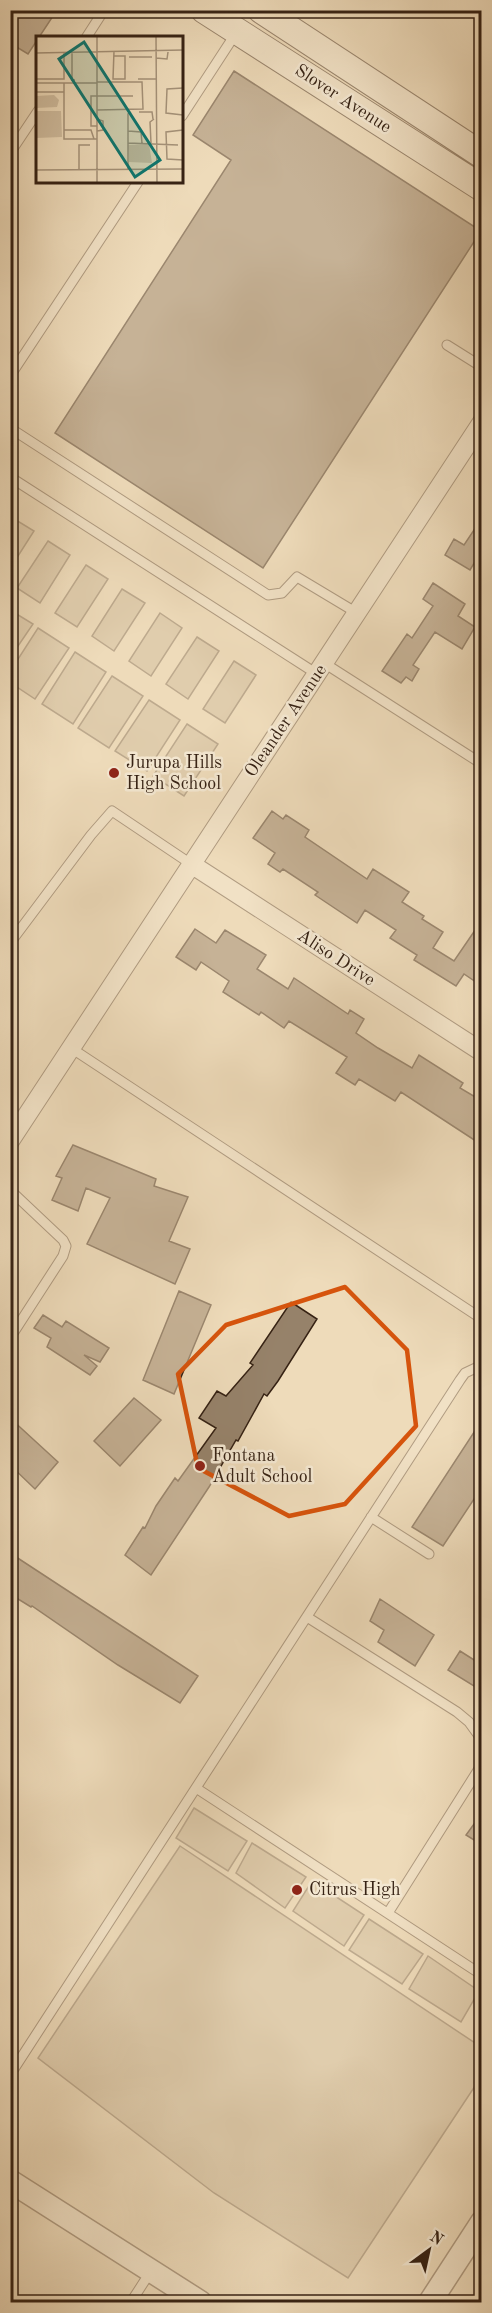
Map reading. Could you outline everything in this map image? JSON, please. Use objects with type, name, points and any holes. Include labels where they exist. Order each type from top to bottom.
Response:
[{"type":"main road","name":"Slover Avenue","points":[[204,10],[482,188]]},
{"type":"main road","name":"Slover Avenue","points":[[261,10],[482,155]]},
{"type":"street","name":"Oleander Avenue","points":[[10,1141],[482,422]]},
{"type":"street","name":"Aliso Drive","points":[[191,864],[482,1052]]},
{"type":"street","points":[[10,2181],[200,2302]]},
{"type":"street","points":[[430,2302],[482,2222]]},
{"type":"lane","points":[[87,36],[104,10]]},
{"type":"lane","points":[[183,114],[237,31]]},
{"type":"lane","points":[[10,153],[36,114]]},
{"type":"lane","points":[[10,376],[137,183]]},
{"type":"lane","points":[[447,345],[482,367]]},
{"type":"lane","points":[[10,428],[268,595],[282,593],[297,577],[357,613]]},
{"type":"lane","points":[[10,477],[320,669],[482,764]]},
{"type":"lane","points":[[10,943],[91,835],[112,811],[191,864]]},
{"type":"lane","points":[[71,1048],[482,1319]]},
{"type":"lane","points":[[10,1190],[63,1240],[66,1246],[63,1256],[10,1338]]},
{"type":"lane","points":[[10,2075],[460,1380],[473,1367],[482,1365]]},
{"type":"lane","points":[[371,1517],[429,1554]]},
{"type":"lane","points":[[307,1617],[457,1712],[469,1722],[482,1740]]},
{"type":"lane","points":[[388,1913],[482,1764]]},
{"type":"lane","points":[[196,1788],[482,1975]]},
{"type":"lane","points":[[131,2302],[151,2271]]},
{"type":"highlighted area","points":[[345,1287],[407,1350],[416,1426],[345,1504],[289,1516],[198,1468],[178,1374],[226,1325]]},
{"type":"shaded area","points":[[10,518],[34,531],[11,567]]},
{"type":"shaded area","points":[[48,541],[70,555],[40,603],[17,588]]},
{"type":"shaded area","points":[[86,565],[108,579],[77,627],[55,613]]},
{"type":"shaded area","points":[[122,589],[145,603],[114,651],[92,636]]},
{"type":"shaded area","points":[[10,610],[33,624],[16,649],[11,646]]},
{"type":"shaded area","points":[[160,613],[182,628],[151,676],[129,661]]},
{"type":"shaded area","points":[[38,628],[69,648],[35,699],[11,683],[11,670]]},
{"type":"shaded area","points":[[197,637],[219,651],[188,699],[166,684]]},
{"type":"shaded area","points":[[75,652],[106,672],[73,724],[42,704]]},
{"type":"shaded area","points":[[234,661],[256,675],[225,723],[203,709]]},
{"type":"shaded area","points":[[112,676],[143,696],[109,748],[78,728]]},
{"type":"shaded area","points":[[149,700],[180,720],[147,771],[115,751]]},
{"type":"shaded area","points":[[187,724],[218,744],[184,796],[153,776]]},
{"type":"shaded area","points":[[194,1808],[247,1841],[228,1871],[176,1838]]},
{"type":"shaded area","points":[[252,1843],[306,1877],[285,1908],[236,1873]]},
{"type":"shaded area","points":[[180,1846],[481,2047],[481,2077],[348,2278],[214,2193],[38,2058]]},
{"type":"shaded area","points":[[312,1881],[364,1915],[344,1946],[293,1911]]},
{"type":"shaded area","points":[[369,1919],[423,1954],[402,1984],[349,1950]]},
{"type":"shaded area","points":[[428,1956],[479,1991],[461,2022],[409,1989]]},
{"type":"building","points":[[10,10],[57,10],[40,36],[36,36],[36,42],[28,54],[10,43]]},
{"type":"building","points":[[234,71],[481,231],[263,568],[55,433],[231,160],[193,135]]},
{"type":"building","points":[[482,518],[482,563],[476,560],[470,570],[445,555],[454,539],[464,545]]},
{"type":"building","points":[[433,583],[465,604],[458,616],[475,627],[462,649],[435,632],[413,665],[419,669],[412,681],[406,677],[401,683],[382,671],[407,634],[412,638],[433,606],[423,599]]},
{"type":"building","points":[[272,811],[283,819],[286,815],[309,830],[305,837],[367,879],[373,869],[409,892],[402,902],[424,916],[422,919],[443,932],[433,948],[454,961],[482,920],[482,986],[464,974],[456,986],[414,960],[417,955],[390,938],[396,930],[365,910],[357,923],[315,895],[318,892],[283,869],[280,872],[268,864],[275,853],[253,838]]},
{"type":"building","points":[[195,929],[216,943],[225,930],[266,955],[257,969],[288,989],[294,978],[348,1014],[350,1010],[364,1019],[356,1033],[378,1048],[412,1068],[419,1055],[463,1083],[460,1088],[482,1101],[482,1145],[401,1092],[395,1101],[359,1079],[355,1085],[336,1073],[347,1057],[289,1021],[284,1028],[261,1012],[259,1015],[223,992],[229,981],[201,962],[196,970],[176,957]]},
{"type":"building","points":[[73,1145],[156,1179],[154,1186],[188,1197],[169,1241],[190,1249],[175,1284],[87,1244],[110,1198],[86,1188],[78,1211],[52,1200],[62,1178],[56,1176]]},
{"type":"building","points":[[179,1291],[211,1305],[174,1394],[143,1380]]},
{"type":"building","points":[[291,1302],[317,1319],[278,1381],[267,1396],[264,1394],[238,1441],[236,1440],[209,1487],[151,1575],[125,1555],[143,1527],[145,1528],[156,1506],[175,1478],[178,1481],[216,1428],[199,1418],[217,1391],[226,1396],[253,1365],[250,1363]]},
{"type":"building","points":[[43,1315],[62,1327],[66,1321],[109,1348],[100,1362],[84,1355],[97,1366],[90,1375],[47,1347],[51,1338],[34,1328]]},
{"type":"building","points":[[134,1398],[161,1420],[120,1466],[94,1441]]},
{"type":"building","points":[[10,1418],[58,1462],[35,1489],[10,1465]]},
{"type":"building","points":[[482,1420],[482,1487],[443,1546],[412,1527]]},
{"type":"building","points":[[10,1553],[198,1676],[180,1703],[10,1594]]},
{"type":"building","points":[[380,1599],[434,1635],[415,1666],[378,1642],[384,1630],[370,1621]]},
{"type":"building","points":[[460,1651],[482,1665],[482,1691],[448,1670]]},
{"type":"building","points":[[482,1813],[482,1845],[466,1835]]},
{"type":"place","name":"Jurupa Hills High School","points":[[114,773]]},
{"type":"place","name":"Fontana Adult School","points":[[200,1466]]},
{"type":"place","name":"Citrus High","points":[[297,1890]]}]
